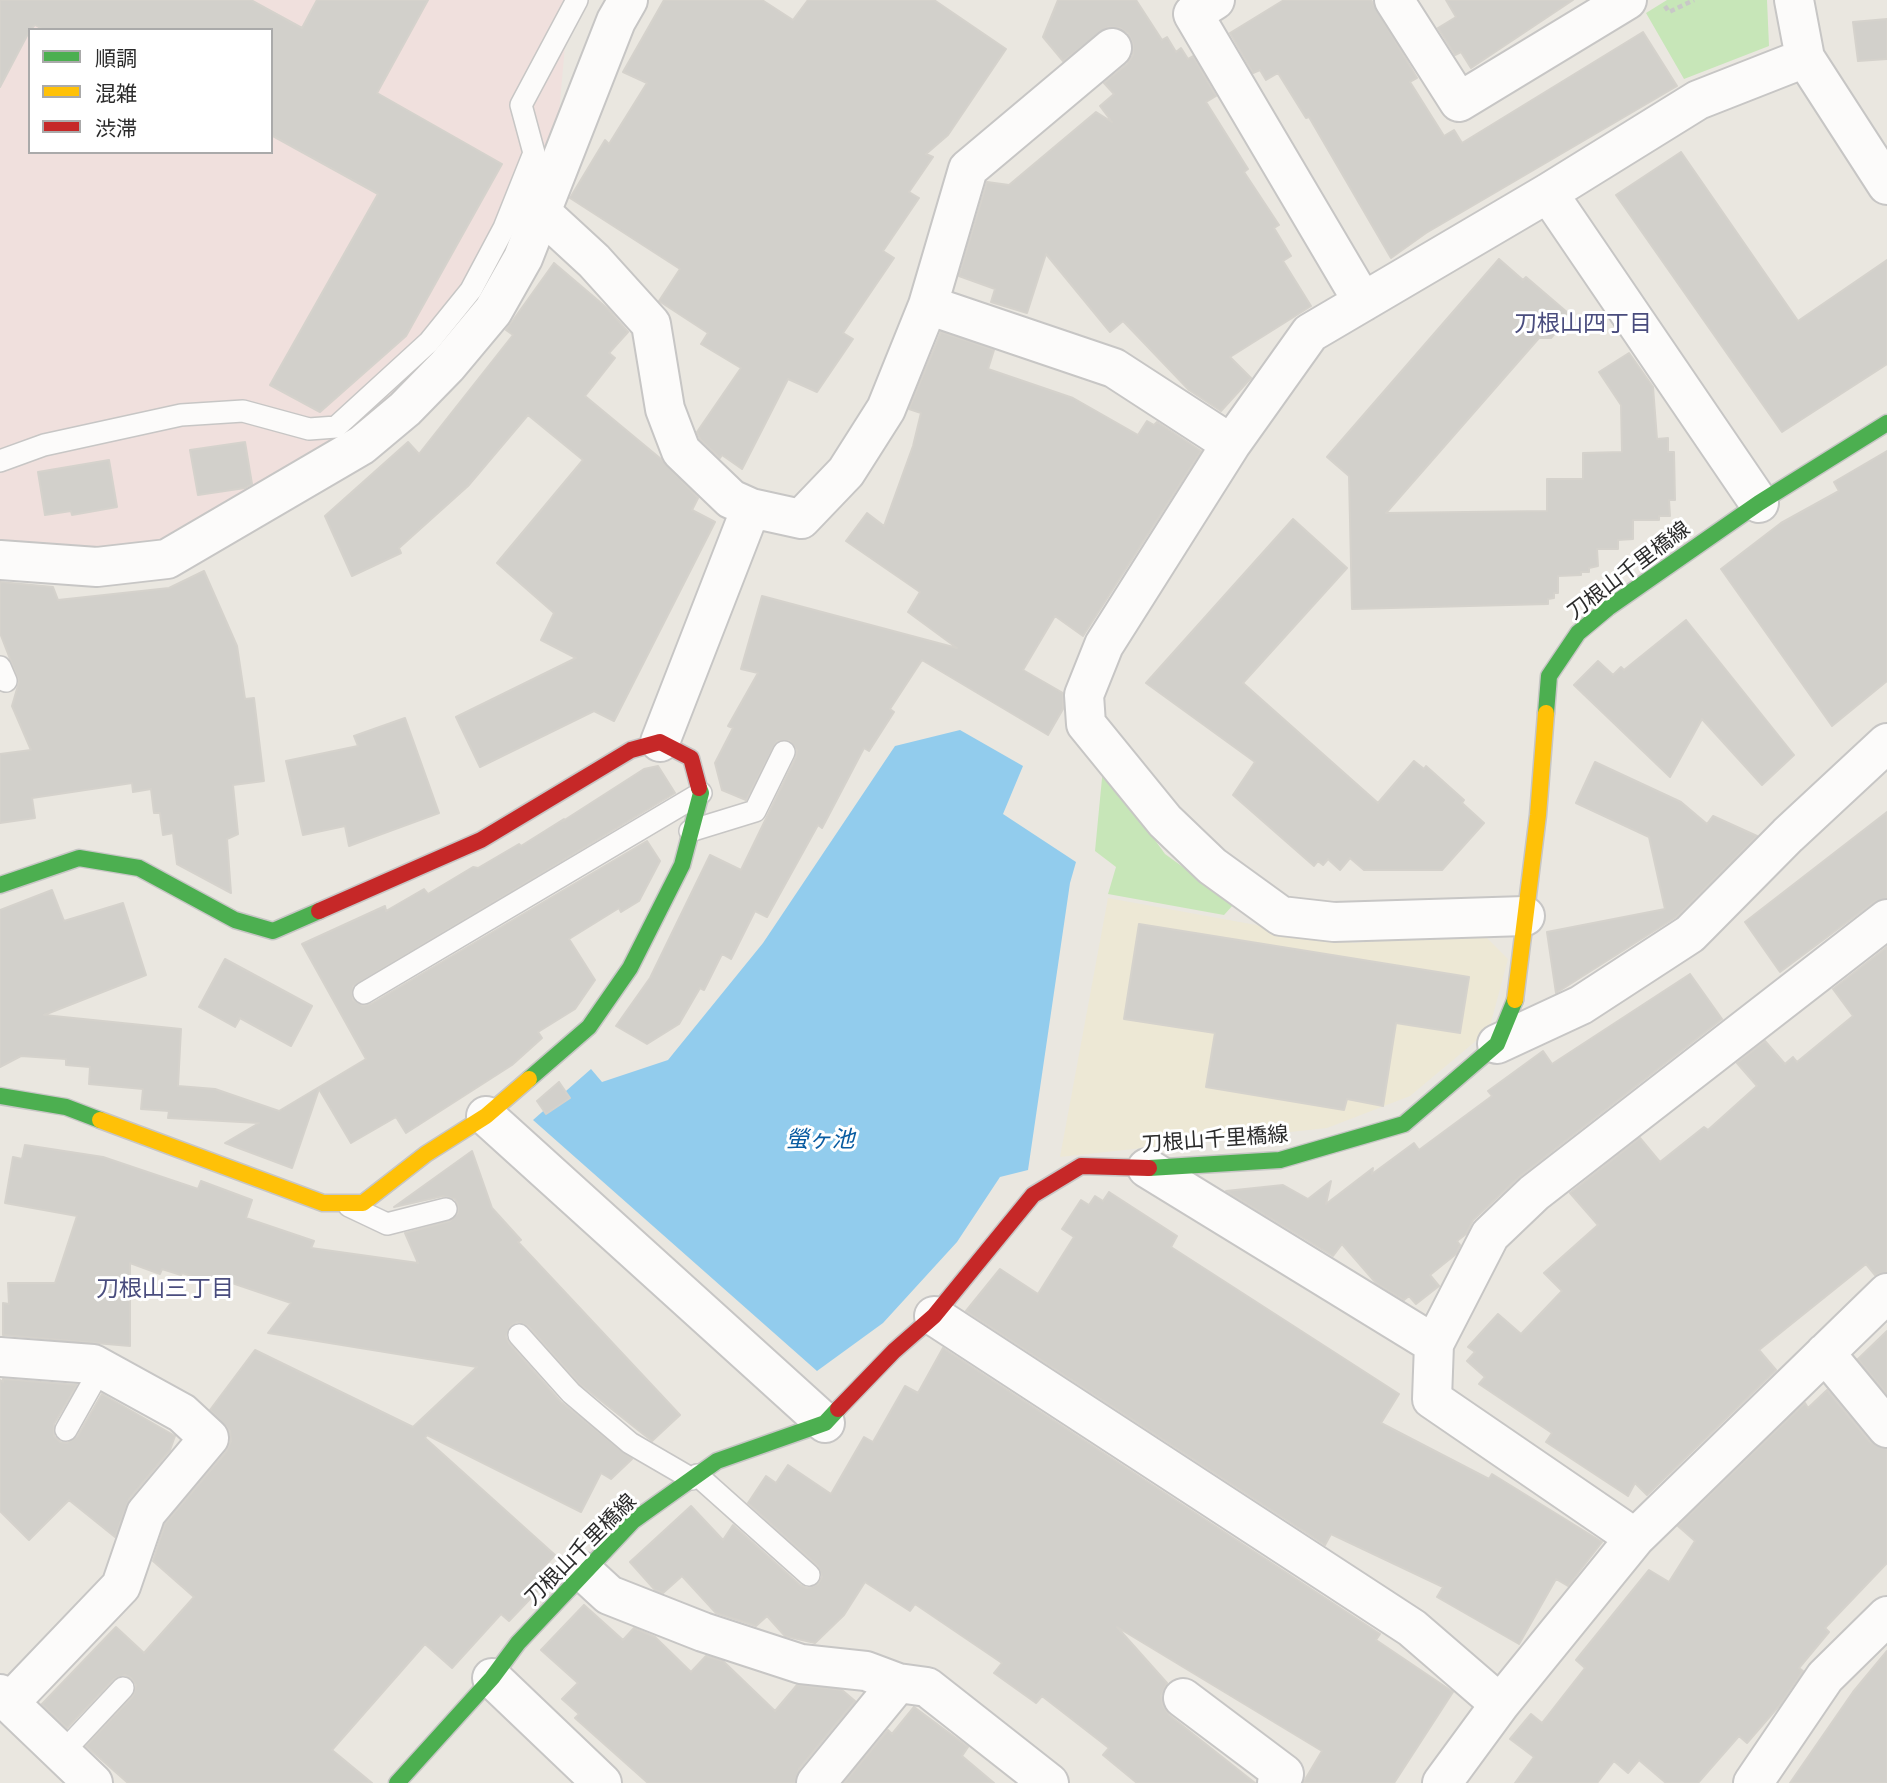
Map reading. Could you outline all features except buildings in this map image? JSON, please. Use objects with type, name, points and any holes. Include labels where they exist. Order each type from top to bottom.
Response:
[{"type":"street","points":[[0,560],[97,567],[167,559],[362,445],[405,409],[447,366],[493,311],[523,258],[543,214],[616,21],[628,0]]},
{"type":"street","points":[[1214,0],[1193,14],[1363,302]]},
{"type":"street","points":[[1394,0],[1459,102],[1627,0]]},
{"type":"street","points":[[1794,0],[1805,58],[1887,185]]},
{"type":"street","points":[[543,214],[594,261],[651,324],[666,409],[681,451],[732,499],[751,508],[801,519],[846,472],[886,409],[928,305],[968,169],[1112,48]]},
{"type":"street","points":[[1525,916],[1334,922],[1281,916],[1212,866],[1165,821],[1086,724],[1084,695],[1104,645],[1231,444],[1310,333],[1548,194],[1698,100],[1805,58]]},
{"type":"street","points":[[1548,194],[1759,503]]},
{"type":"street","points":[[928,305],[1114,368],[1231,444]]},
{"type":"street","name":"刀根山千里橋線","points":[[397,1783],[492,1678],[518,1643],[633,1521],[717,1461],[825,1423],[894,1351],[934,1316],[1032,1195],[1081,1166],[1147,1168],[1280,1160],[1404,1125],[1497,1044],[1515,1002],[1538,815],[1549,676],[1578,633],[1608,608],[1759,503],[1887,423]]},
{"type":"street","points":[[660,742],[751,508]]},
{"type":"street","points":[[0,885],[79,858],[139,868],[235,920],[272,931],[481,840],[631,750],[660,742],[691,758],[701,793],[682,864],[630,968],[589,1027],[486,1116],[426,1154],[363,1203],[323,1203],[66,1107],[0,1096]]},
{"type":"street","points":[[1497,1044],[1581,1005],[1690,934],[1788,835],[1887,743]]},
{"type":"street","points":[[1634,1538],[1432,1399],[1434,1344],[1490,1235],[1534,1193],[1887,919]]},
{"type":"street","points":[[486,1116],[825,1423]]},
{"type":"street","points":[[1147,1168],[1434,1344]]},
{"type":"street","points":[[1442,1783],[1500,1704],[1634,1538],[1887,1293]]},
{"type":"street","points":[[934,1316],[1412,1628],[1500,1704]]},
{"type":"street","points":[[1825,1353],[1887,1428]]},
{"type":"street","points":[[0,1357],[93,1364],[182,1413],[209,1438],[146,1513],[121,1586],[5,1698],[93,1783]]},
{"type":"street","points":[[584,1572],[608,1595],[703,1632],[801,1664],[866,1671],[898,1683],[927,1687],[1049,1783]]},
{"type":"street","points":[[1753,1783],[1825,1677],[1887,1616]]},
{"type":"street","points":[[492,1678],[602,1783]]},
{"type":"street","points":[[816,1783],[898,1683]]},
{"type":"street","points":[[1183,1698],[1284,1774],[1277,1783]]},
{"type":"lane","points":[[0,461],[44,445],[181,415],[243,411],[309,429],[336,427],[429,342],[471,290],[504,228],[534,153],[520,105],[577,0]]},
{"type":"lane","points":[[690,831],[755,811],[784,752]]},
{"type":"lane","points":[[364,993],[701,793]]},
{"type":"lane","points":[[343,1203],[387,1224],[446,1209]]},
{"type":"lane","points":[[519,1335],[571,1393],[630,1443],[694,1477],[809,1576]]},
{"type":"lane","points":[[66,1430],[101,1368]]},
{"type":"lane","points":[[62,1753],[123,1688]]},
{"type":"path","points":[[1661,0],[1669,12],[1694,0]]},
{"type":"shaded area","points":[[0,0],[569,0],[558,125],[509,246],[474,319],[395,401],[163,546],[0,546]]},
{"type":"shaded area","points":[[1108,898],[1355,943],[1478,929],[1508,959],[1489,1030],[1410,1096],[1327,1128],[1060,1157]]},
{"type":"green space","points":[[1667,0],[1767,0],[1769,46],[1684,79],[1646,13]]},
{"type":"green space","points":[[1103,768],[1165,854],[1234,904],[1224,915],[1108,894],[1116,867],[1095,851]]},
{"type":"water","name":"螢ヶ池","points":[[960,730],[1023,766],[1003,814],[1076,862],[1070,883],[1028,1170],[1000,1177],[957,1242],[883,1323],[817,1371],[533,1120],[591,1069],[602,1082],[668,1060],[763,943],[895,746]]},
{"type":"traffic: fast","points":[[1546,713],[1549,676],[1578,633],[1608,608],[1759,503],[1887,423]]},
{"type":"traffic: fast","points":[[529,1079],[589,1027],[630,968],[682,865],[701,793],[699,788]]},
{"type":"traffic: fast","points":[[0,885],[79,858],[139,868],[235,920],[273,931],[319,911]]},
{"type":"traffic: fast","points":[[1149,1168],[1280,1160],[1404,1124],[1497,1044],[1515,1000]]},
{"type":"traffic: fast","points":[[0,1096],[66,1107],[100,1120]]},
{"type":"traffic: fast","points":[[397,1783],[492,1678],[518,1643],[633,1521],[717,1461],[825,1423],[838,1409]]},
{"type":"traffic: slow","points":[[1515,1000],[1538,815],[1546,713]]},
{"type":"traffic: slow","points":[[100,1120],[323,1203],[363,1203],[426,1154],[486,1116],[529,1079]]},
{"type":"traffic: jam","points":[[319,911],[481,840],[631,750],[660,742],[691,758],[699,788]]},
{"type":"traffic: jam","points":[[838,1409],[894,1351],[934,1316],[1033,1195],[1081,1166],[1149,1168]]},
{"type":"district","name":"刀根山四丁目","points":[[1583,324]]},
{"type":"district","name":"刀根山三丁目","points":[[165,1289]]}]
